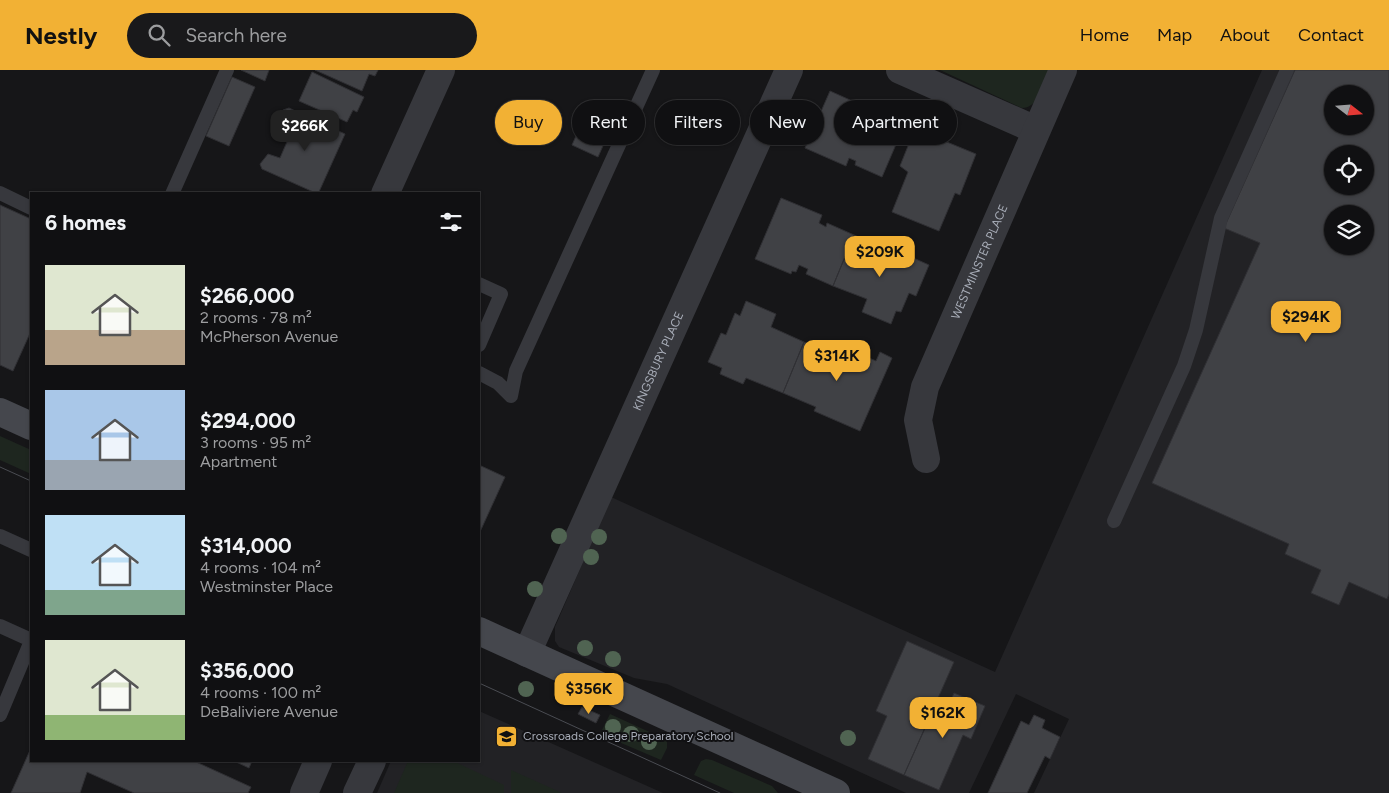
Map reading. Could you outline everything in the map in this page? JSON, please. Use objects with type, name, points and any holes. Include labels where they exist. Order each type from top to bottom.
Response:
[{"type":"main road","points":[[0,412],[30,426]]},
{"type":"main road","points":[[480,630],[836,793]]},
{"type":"street","points":[[386,192],[441,70]]},
{"type":"street","name":"KINGSBURY PLACE","points":[[527,653],[789,70]]},
{"type":"street","points":[[900,70],[1036,130]]},
{"type":"street","name":"WESTMINSTER PLACE","points":[[926,459],[918,420],[925,386],[1063,70]]},
{"type":"street","points":[[304,793],[318,762]]},
{"type":"street","points":[[357,793],[372,762]]},
{"type":"lane","points":[[173,192],[227,70]]},
{"type":"lane","points":[[480,374],[498,383],[511,396],[516,371],[653,70]]},
{"type":"lane","points":[[1114,521],[1184,366],[1196,330],[1221,218],[1287,70]]},
{"type":"lane","points":[[0,193],[30,208]]},
{"type":"lane","points":[[480,284],[501,294],[480,343]]},
{"type":"lane","points":[[0,536],[30,550]]},
{"type":"lane","points":[[0,626],[30,641]]},
{"type":"lane","points":[[0,715],[30,643]]},
{"type":"shaded area","points":[[940,70],[1050,70],[1037,99],[1028,107],[1022,108]]},
{"type":"shaded area","points":[[1262,70],[1389,70],[1389,793],[1034,793],[1069,719],[1016,694],[969,793],[906,793],[667,684],[634,678],[559,647],[555,641],[555,627],[611,497],[995,672]]},
{"type":"shaded area","points":[[0,436],[30,450],[30,474],[0,460]]},
{"type":"shaded area","name":"Crossroads College Preparatory School","points":[[480,711],[663,793],[377,793],[391,762],[480,762]]},
{"type":"shaded area","points":[[610,714],[667,740],[667,748],[661,760],[600,734]]},
{"type":"shaded area","points":[[706,759],[772,786],[778,793],[734,793],[694,775],[701,761]]},
{"type":"shaded area","points":[[408,762],[455,762],[504,785],[504,793],[394,793]]},
{"type":"shaded area","points":[[511,770],[562,793],[511,793]]},
{"type":"building","points":[[241,70],[269,70],[265,81]]},
{"type":"building","points":[[315,70],[378,70],[375,76],[369,74],[362,91]]},
{"type":"building","points":[[1295,70],[1389,70],[1389,594],[1387,599],[1349,582],[1339,605],[1311,593],[1321,570],[1285,554],[1289,544],[1152,483],[1260,243],[1224,228]]},
{"type":"building","points":[[312,72],[364,97],[357,112],[353,110],[347,122],[299,101]]},
{"type":"building","points":[[232,77],[255,87],[229,146],[206,136]]},
{"type":"building","points":[[830,91],[850,100],[834,100],[834,145],[896,145],[882,177],[855,165],[856,161],[849,158],[846,166],[805,148],[806,145],[824,145],[824,105]]},
{"type":"building","points":[[289,108],[345,134],[319,192],[314,192],[262,169],[260,164],[268,154],[280,158],[293,128],[281,124],[283,120],[280,116],[283,110]]},
{"type":"building","points":[[572,145],[603,145],[598,157]]},
{"type":"building","points":[[908,145],[954,145],[976,154],[960,195],[955,193],[939,231],[892,212],[908,172],[900,166]]},
{"type":"building","points":[[781,198],[822,215],[819,223],[826,227],[827,223],[854,235],[833,286],[806,274],[808,269],[799,265],[796,272],[792,271],[791,274],[755,259]]},
{"type":"building","points":[[0,205],[30,219],[30,333],[13,371],[0,365]]},
{"type":"building","points":[[854,235],[879,245],[877,249],[886,253],[889,247],[929,265],[916,296],[909,293],[901,312],[896,311],[891,324],[862,312],[867,299],[833,286]]},
{"type":"building","points":[[746,301],[776,314],[771,327],[804,342],[783,393],[746,378],[743,384],[720,374],[722,368],[708,362],[721,333],[726,335],[735,313],[740,316]]},
{"type":"building","points":[[804,342],[824,351],[828,343],[843,349],[844,347],[876,361],[880,352],[892,358],[860,431],[814,411],[816,407],[783,393]]},
{"type":"building","points":[[480,465],[505,477],[480,532]]},
{"type":"building","points":[[907,641],[954,662],[904,775],[868,759],[887,716],[876,711]]},
{"type":"building","points":[[954,693],[985,706],[971,739],[963,735],[939,790],[904,775],[939,697],[950,702]]},
{"type":"building","points":[[582,707],[600,715],[596,723],[578,714]]},
{"type":"building","points":[[1034,715],[1045,720],[1042,728],[1060,737],[1050,759],[1045,756],[1027,793],[988,793],[1021,721],[1029,725]]},
{"type":"building","points":[[30,750],[30,762],[196,762],[251,787],[248,793],[134,793],[87,772],[80,793],[11,793]]},
{"type":"building","points":[[236,762],[252,762],[249,768]]},
{"type":"tram line","points":[[0,467],[30,481]]},
{"type":"tram line","points":[[480,683],[720,793]]},
{"type":"place","name":"Crossroads College Preparatory School","points":[[507,736]]}]
